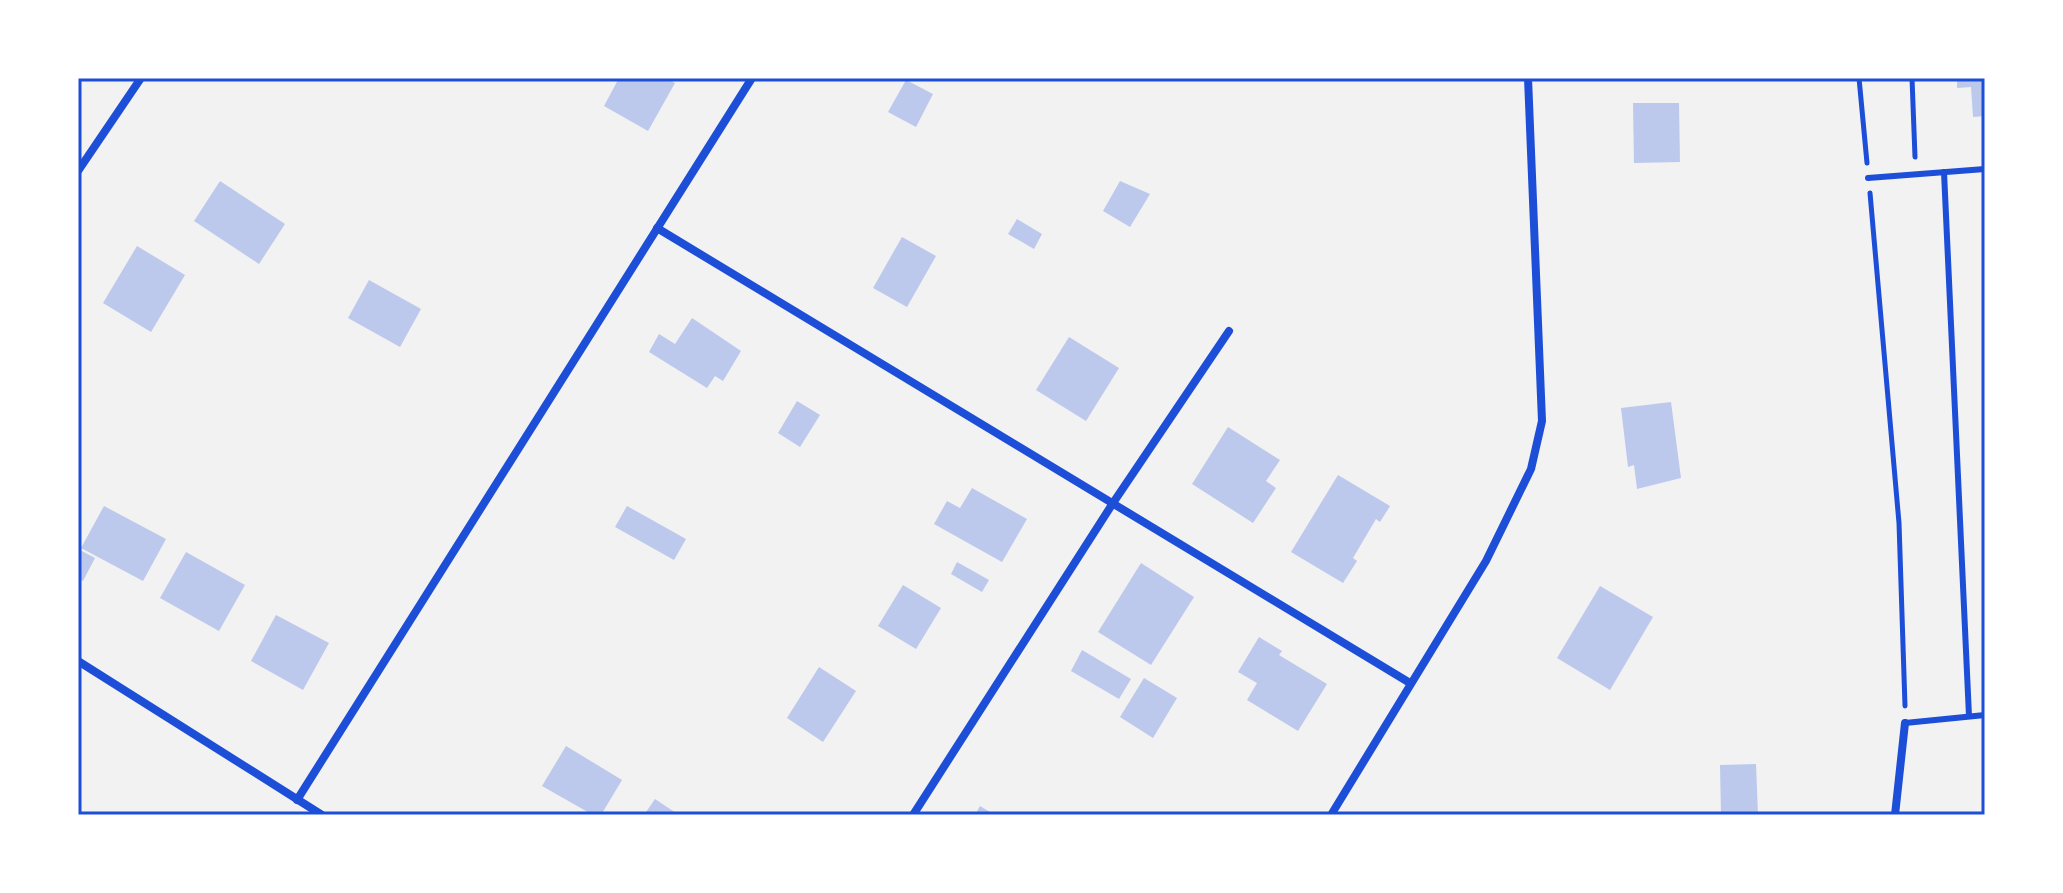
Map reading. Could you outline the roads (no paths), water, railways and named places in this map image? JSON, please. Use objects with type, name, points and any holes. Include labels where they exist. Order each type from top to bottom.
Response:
[{"type":"street","points":[[78,171],[141,78]]},
{"type":"street","points":[[297,800],[752,78]]},
{"type":"street","points":[[1331,815],[1486,561],[1531,469],[1542,421],[1528,78]]},
{"type":"street","points":[[657,228],[1410,683]]},
{"type":"street","points":[[913,815],[1113,503],[1229,331]]},
{"type":"street","points":[[78,661],[322,815]]},
{"type":"street","points":[[1895,815],[1905,723]]},
{"type":"lane","points":[[1868,178],[1985,169]]},
{"type":"lane","points":[[1944,172],[1969,716]]},
{"type":"lane","points":[[1905,723],[1985,715]]}]
